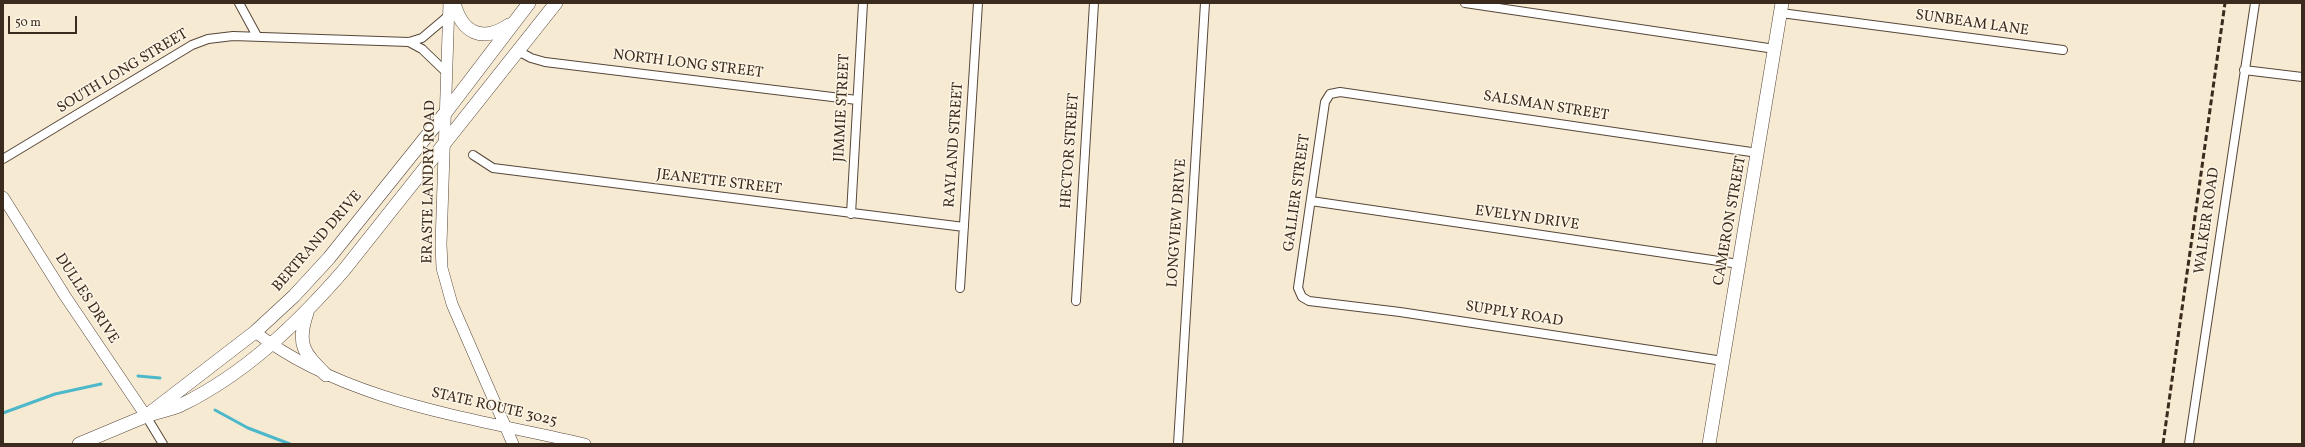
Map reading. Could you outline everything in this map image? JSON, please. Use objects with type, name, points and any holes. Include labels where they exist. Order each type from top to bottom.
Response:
[{"type":"main road","points":[[454,3],[463,24],[472,31],[482,34],[501,30],[514,22]]},
{"type":"main road","name":"BERTRAND DRIVE","points":[[79,444],[146,416],[255,332],[316,274],[446,112],[529,3]]},
{"type":"main road","points":[[146,416],[180,406],[212,388],[271,345],[307,310],[344,270],[556,3]]},
{"type":"main road","name":"CAMERON STREET","points":[[1709,444],[1781,8]]},
{"type":"main road","points":[[307,310],[301,335],[303,348],[308,357],[326,375]]},
{"type":"street","points":[[239,3],[257,36]]},
{"type":"street","name":"ERASTE LANDRY ROAD","points":[[449,3],[441,244],[445,285],[513,444]]},
{"type":"street","name":"JIMMIE STREET","points":[[851,214],[863,3]]},
{"type":"street","name":"RAYLAND STREET","points":[[960,288],[978,3]]},
{"type":"street","name":"HECTOR STREET","points":[[1076,301],[1094,3]]},
{"type":"street","name":"LONGVIEW DRIVE","points":[[1178,444],[1205,3]]},
{"type":"street","points":[[1465,3],[1775,49]]},
{"type":"street","name":"WALKER ROAD","points":[[2189,444],[2255,3]]},
{"type":"street","name":"SUNBEAM LANE","points":[[1781,8],[2064,50]]},
{"type":"street","name":"SOUTH LONG STREET","points":[[3,158],[192,45],[208,39],[257,36],[409,42],[422,38],[448,16]]},
{"type":"street","points":[[409,42],[424,51],[447,74]]},
{"type":"street","name":"NORTH LONG STREET","points":[[518,51],[531,58],[545,62],[857,100]]},
{"type":"street","points":[[2244,70],[2302,77]]},
{"type":"street","name":"SALSMAN STREET","points":[[1330,94],[1340,92],[1428,104],[1758,153]]},
{"type":"street","name":"GALLIER STREET","points":[[1302,296],[1298,288],[1325,102],[1330,94]]},
{"type":"street","name":"JEANETTE STREET","points":[[473,155],[493,168],[964,227]]},
{"type":"street","name":"DULLES DRIVE","points":[[3,197],[65,296],[146,416]]},
{"type":"street","name":"EVELYN DRIVE","points":[[1311,202],[1739,264]]},
{"type":"street","name":"SUPPLY ROAD","points":[[1302,296],[1309,301],[1400,312],[1723,361]]},
{"type":"street","name":"STATE ROUTE 3025","points":[[255,332],[271,345],[295,360],[326,375],[396,400],[585,444]]},
{"type":"street","points":[[146,416],[163,444]]},
{"type":"waterway","points":[[138,376],[160,378]]},
{"type":"waterway","points":[[3,413],[55,394],[101,384]]},
{"type":"waterway","points":[[215,410],[248,428],[290,444]]},
{"type":"railway","points":[[2163,444],[2225,3]]}]
